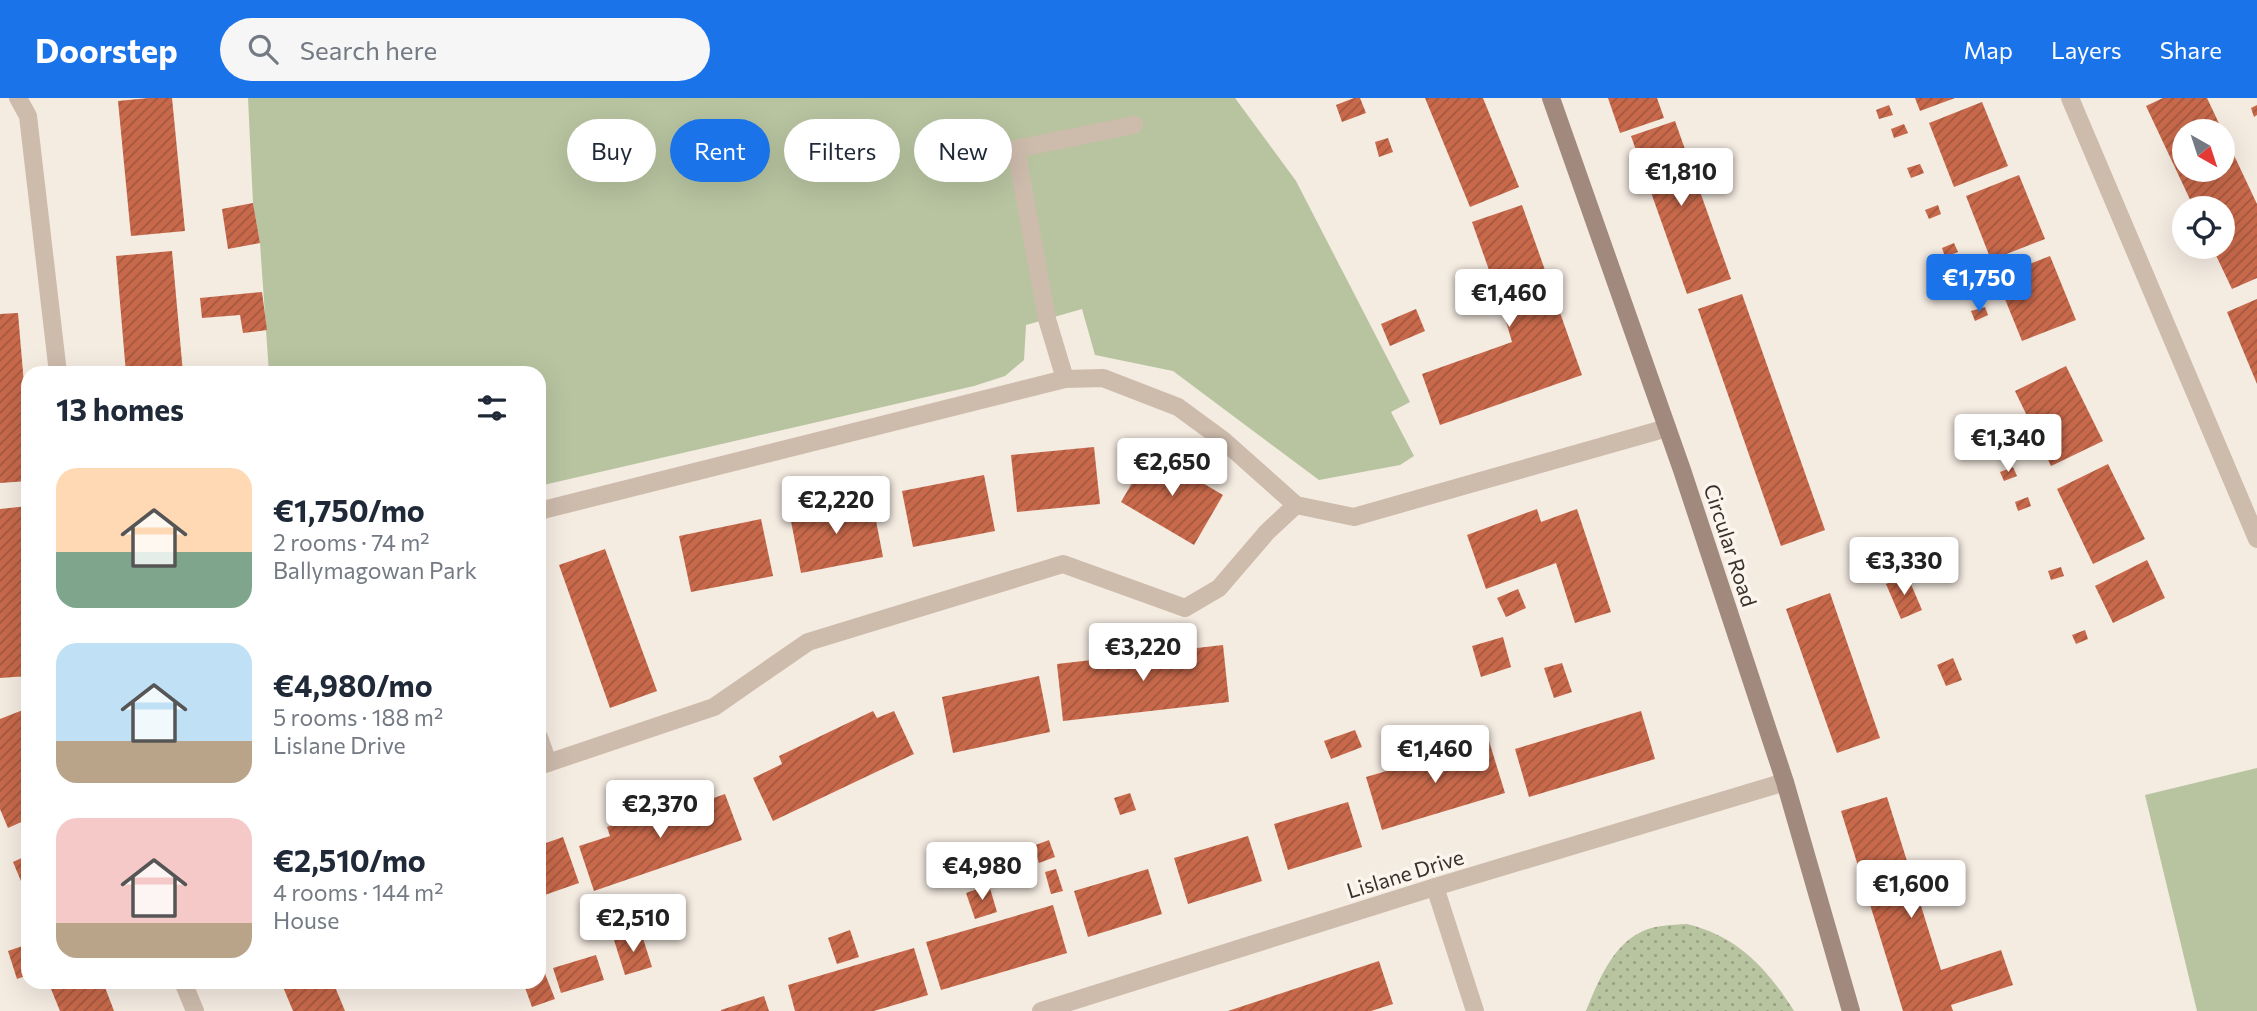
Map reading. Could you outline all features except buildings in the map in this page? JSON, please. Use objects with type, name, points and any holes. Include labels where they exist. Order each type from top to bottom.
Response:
[{"type":"street","points":[[18,98],[27,116],[57,366]]},
{"type":"street","name":"Circular Road","points":[[1551,98],[1667,428],[1785,782],[1852,1011]]},
{"type":"street","points":[[2070,98],[2257,540]]},
{"type":"street","points":[[1065,379],[1047,319],[1016,149],[1134,125]]},
{"type":"street","points":[[546,509],[1065,379],[1103,378],[1178,407],[1223,440],[1296,505],[1354,517],[1667,428]]},
{"type":"street","points":[[546,763],[714,707],[808,642],[1063,565],[1185,608],[1219,588],[1266,532],[1296,505]]},
{"type":"street","name":"Lislane Drive","points":[[1041,1011],[1435,887],[1785,782]]},
{"type":"street","points":[[1435,887],[1475,1011]]},
{"type":"street","points":[[186,989],[195,1011]]},
{"type":"green space","points":[[248,98],[1235,98],[1296,181],[1410,402],[1391,412],[1414,456],[1400,465],[1319,480],[1173,371],[1095,355],[1082,309],[1026,325],[1024,360],[1005,376],[974,386],[546,484],[546,366],[269,366],[260,243],[253,203]]},
{"type":"green space","points":[[2257,768],[2257,1011],[2197,1011],[2145,795]]},
{"type":"green space","points":[[1687,924],[1705,929],[1736,945],[1773,981],[1794,1011],[1586,1011],[1607,965],[1632,937],[1648,929]]}]
